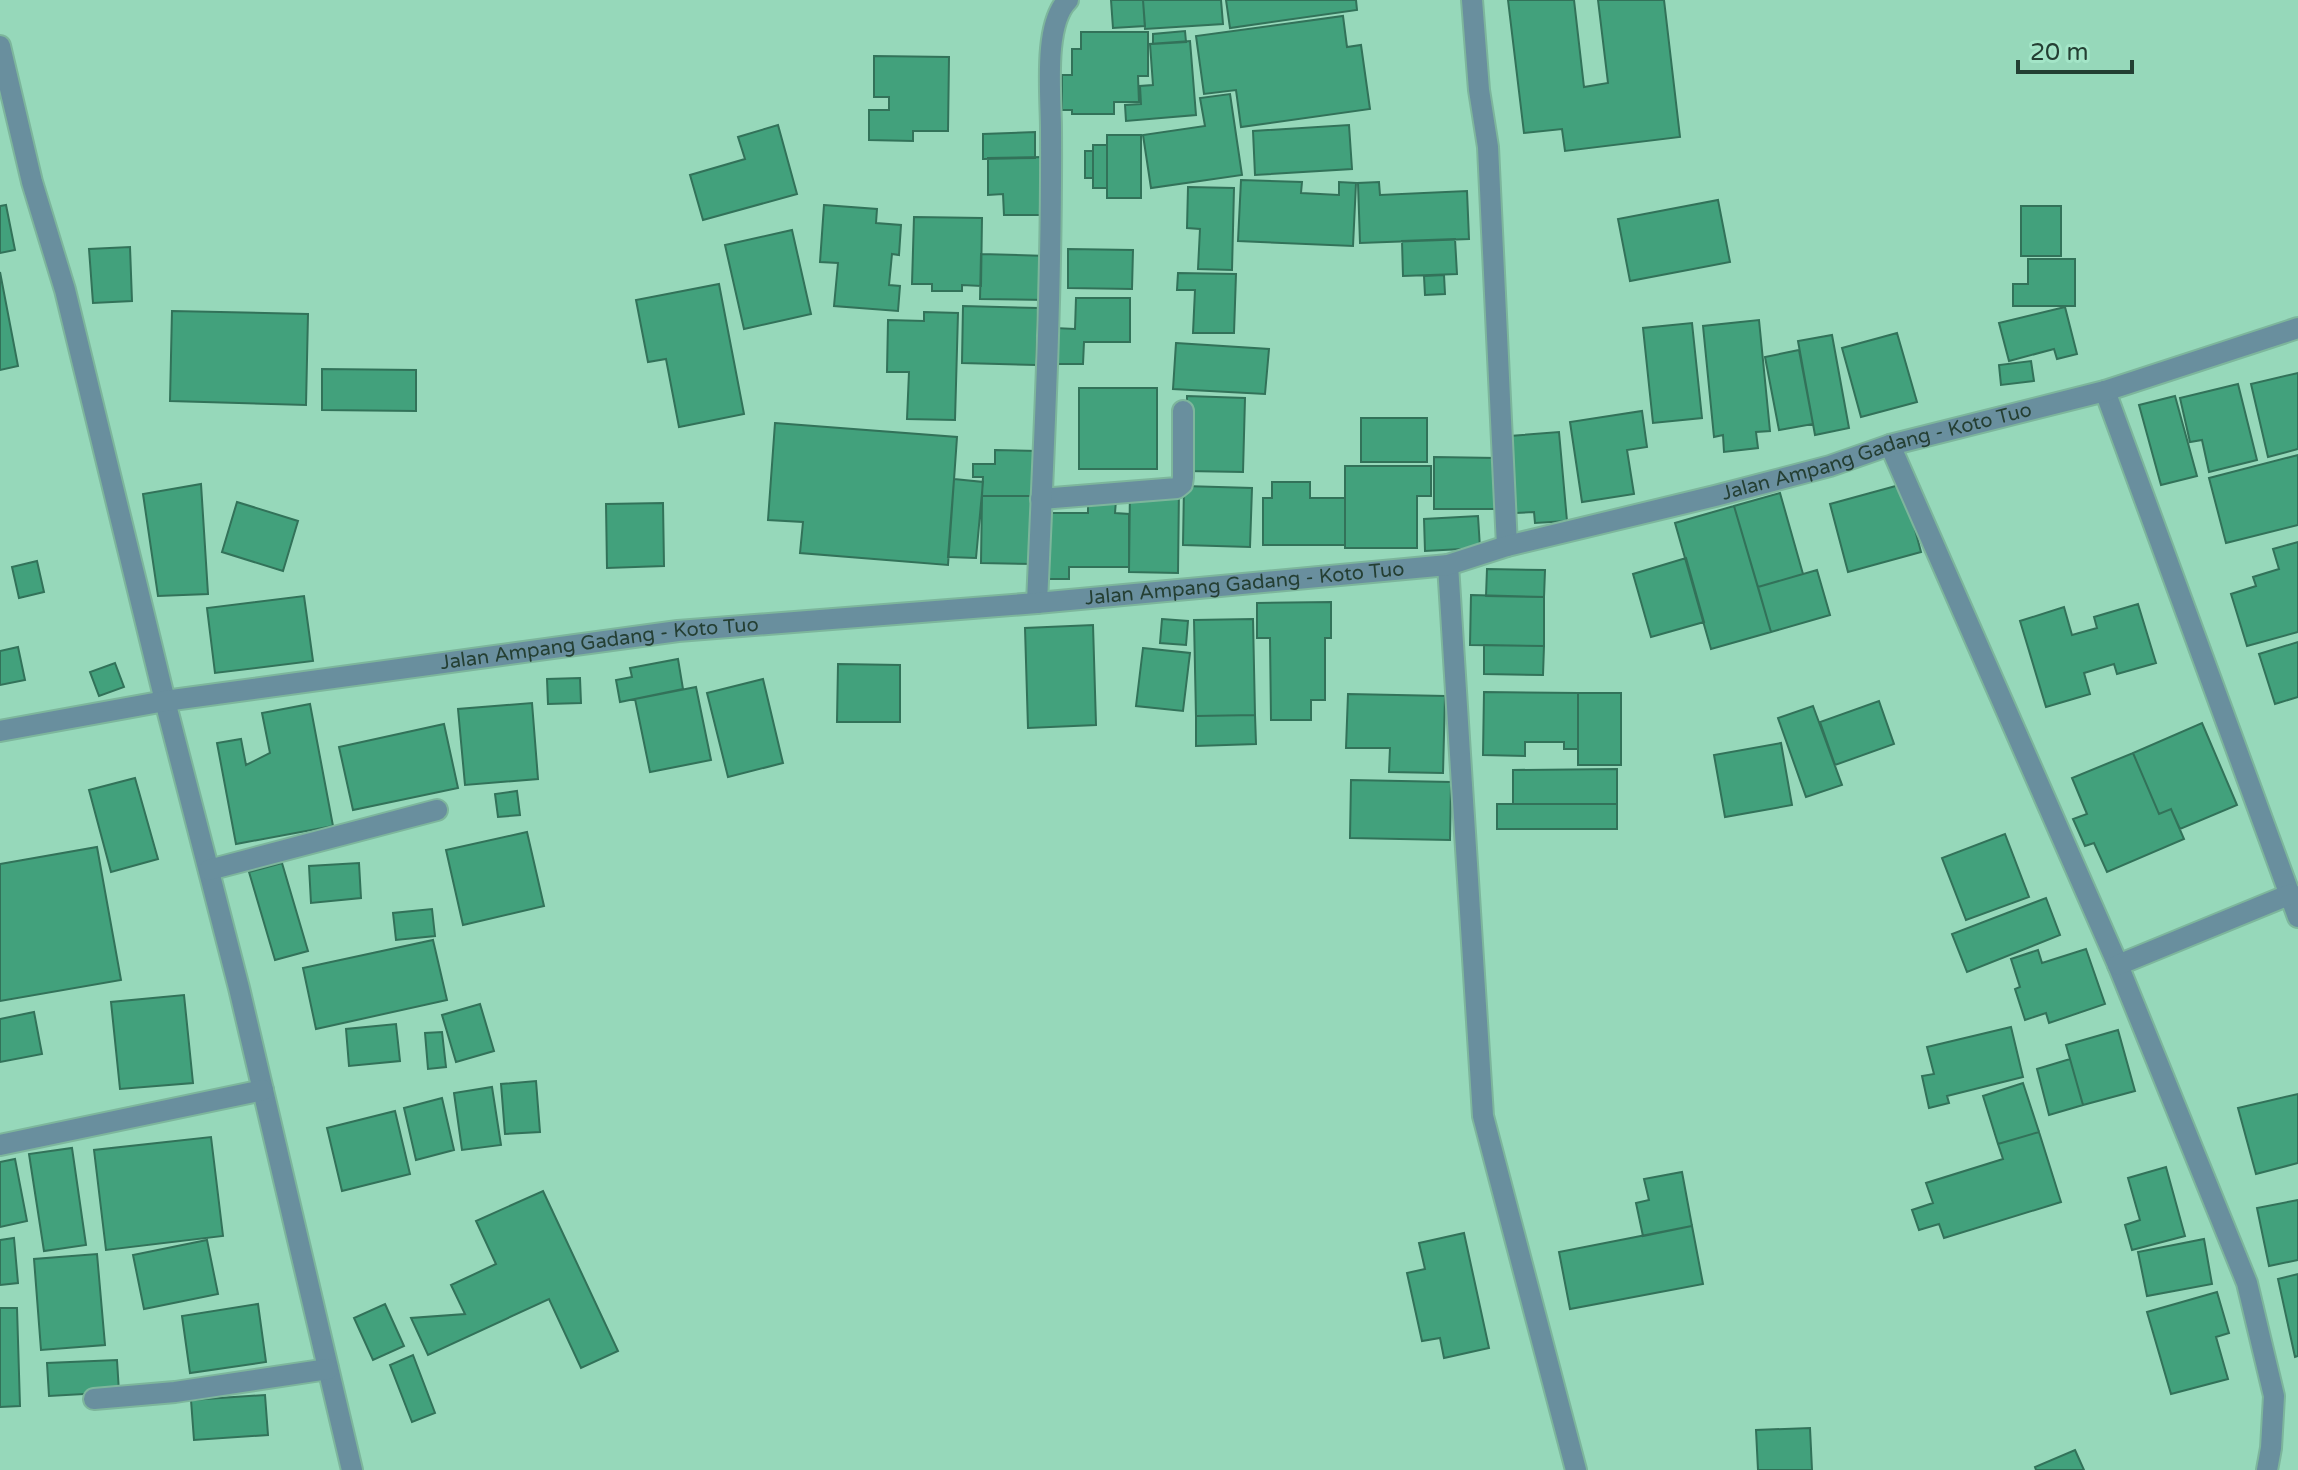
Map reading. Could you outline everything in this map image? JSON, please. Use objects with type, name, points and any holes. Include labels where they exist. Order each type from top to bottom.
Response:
[{"type":"street","points":[[1037,603],[1052,271],[1051,91],[1054,26],[1060,7],[1068,0]]},
{"type":"street","points":[[1472,0],[1479,90],[1488,147],[1507,546]]},
{"type":"street","points":[[0,46],[32,182],[68,304],[209,870],[352,1470]]},
{"type":"street","name":"Jalan Ampang Gadang - Koto Tuo","points":[[0,731],[165,701],[678,631],[1037,603],[1448,565],[1507,546],[1744,489],[1830,466],[1890,445],[2105,391],[2298,328]]},
{"type":"street","points":[[2105,391],[2298,917]]},
{"type":"street","points":[[1041,499],[1177,488],[1182,484],[1183,477],[1183,411]]},
{"type":"street","points":[[1890,445],[2118,965],[2247,1283],[2274,1396],[2267,1470]]},
{"type":"street","points":[[1448,565],[1483,1116],[1576,1470]]},
{"type":"street","points":[[209,870],[437,810]]},
{"type":"street","points":[[2118,965],[2291,894]]},
{"type":"street","points":[[0,1145],[263,1090]]},
{"type":"street","points":[[94,1399],[175,1392],[328,1369]]},
{"type":"building","points":[[1111,0],[1143,0],[1145,26],[1113,28]]},
{"type":"building","points":[[1143,0],[1221,0],[1223,24],[1145,29]]},
{"type":"building","points":[[1226,0],[1356,0],[1357,10],[1230,28]]},
{"type":"building","points":[[1508,0],[1574,0],[1584,87],[1608,83],[1598,0],[1664,0],[1680,137],[1565,151],[1562,129],[1524,133]]},
{"type":"building","points":[[1343,16],[1347,47],[1361,45],[1370,109],[1241,127],[1236,90],[1204,94],[1196,36]]},
{"type":"building","points":[[1185,31],[1186,42],[1153,44],[1153,34]]},
{"type":"building","points":[[1081,32],[1148,32],[1148,76],[1138,76],[1139,102],[1114,102],[1114,114],[1072,114],[1072,110],[1062,110],[1062,75],[1072,75],[1072,49],[1081,49]]},
{"type":"building","points":[[1190,41],[1196,115],[1126,121],[1125,105],[1141,104],[1140,86],[1153,85],[1150,44]]},
{"type":"building","points":[[874,56],[949,57],[948,131],[913,131],[913,141],[869,140],[869,110],[889,110],[889,97],[874,97]]},
{"type":"building","points":[[1230,94],[1242,175],[1151,188],[1143,135],[1205,126],[1200,98]]},
{"type":"building","points":[[778,125],[797,194],[703,220],[690,175],[745,159],[738,137]]},
{"type":"building","points":[[1349,125],[1352,169],[1255,175],[1253,131]]},
{"type":"building","points":[[1035,132],[1035,158],[983,159],[983,134]]},
{"type":"building","points":[[1107,135],[1141,135],[1141,198],[1107,198]]},
{"type":"building","points":[[1093,145],[1107,145],[1107,188],[1093,188]]},
{"type":"building","points":[[1085,151],[1093,151],[1093,178],[1085,178]]},
{"type":"building","points":[[1043,157],[1045,215],[1004,215],[1003,194],[988,195],[988,158]]},
{"type":"building","points":[[1241,180],[1302,182],[1301,193],[1339,195],[1339,182],[1356,183],[1353,246],[1238,241]]},
{"type":"building","points":[[1379,182],[1380,195],[1467,191],[1469,239],[1360,243],[1358,183]]},
{"type":"building","points":[[1188,187],[1234,188],[1232,270],[1198,269],[1200,229],[1187,228]]},
{"type":"building","points":[[1718,200],[1730,262],[1630,281],[1618,219]]},
{"type":"building","points":[[6,205],[15,250],[0,253],[0,206]]},
{"type":"building","points":[[824,205],[877,209],[876,223],[901,225],[899,255],[892,254],[889,285],[900,286],[898,311],[834,306],[838,263],[820,262]]},
{"type":"building","points":[[2021,206],[2061,206],[2061,256],[2021,256]]},
{"type":"building","points":[[914,217],[982,218],[981,286],[962,285],[962,291],[932,291],[932,284],[912,284]]},
{"type":"building","points":[[792,230],[811,314],[744,329],[725,245]]},
{"type":"building","points":[[1455,239],[1457,274],[1403,276],[1402,241]]},
{"type":"building","points":[[130,247],[132,301],[93,303],[89,249]]},
{"type":"building","points":[[1068,249],[1133,250],[1132,289],[1068,288]]},
{"type":"building","points":[[981,254],[1047,256],[1047,300],[980,299]]},
{"type":"building","points":[[2028,259],[2075,259],[2075,306],[2013,306],[2013,284],[2028,284]]},
{"type":"building","points":[[0,272],[18,366],[0,370]]},
{"type":"building","points":[[1178,273],[1236,274],[1234,333],[1193,333],[1195,290],[1177,290]]},
{"type":"building","points":[[1444,275],[1445,294],[1425,295],[1424,276]]},
{"type":"building","points":[[719,284],[744,414],[679,427],[666,359],[648,362],[636,300]]},
{"type":"building","points":[[1076,298],[1130,298],[1130,342],[1084,342],[1083,364],[1054,364],[1055,328],[1075,329]]},
{"type":"building","points":[[963,306],[1038,308],[1036,365],[962,363]]},
{"type":"building","points":[[2065,307],[2077,354],[2057,359],[2054,349],[2009,361],[1999,323]]},
{"type":"building","points":[[172,311],[308,314],[306,405],[170,401]]},
{"type":"building","points":[[924,312],[958,313],[955,420],[907,419],[909,372],[887,372],[888,320],[924,321]]},
{"type":"building","points":[[1759,320],[1770,431],[1756,432],[1758,448],[1724,452],[1723,435],[1714,437],[1703,326]]},
{"type":"building","points":[[1692,323],[1702,418],[1653,423],[1643,328]]},
{"type":"building","points":[[1897,333],[1917,402],[1861,417],[1842,348]]},
{"type":"building","points":[[1832,335],[1849,428],[1815,435],[1798,341]]},
{"type":"building","points":[[1176,343],[1269,349],[1265,394],[1173,389]]},
{"type":"building","points":[[1799,350],[1813,424],[1779,430],[1765,357]]},
{"type":"building","points":[[2031,361],[2034,381],[2001,385],[1999,365]]},
{"type":"building","points":[[322,369],[416,370],[416,411],[322,410]]},
{"type":"building","points":[[2298,373],[2298,449],[2268,457],[2251,384]]},
{"type":"building","points":[[2238,384],[2257,460],[2209,472],[2202,440],[2190,442],[2180,398]]},
{"type":"building","points":[[1079,388],[1157,388],[1157,469],[1079,469]]},
{"type":"building","points":[[1187,396],[1245,398],[1243,472],[1186,471]]},
{"type":"building","points":[[2175,396],[2197,476],[2161,485],[2139,405]]},
{"type":"building","points":[[1642,411],[1647,447],[1627,450],[1634,494],[1582,502],[1570,422]]},
{"type":"building","points":[[1361,418],[1427,418],[1427,462],[1361,462]]},
{"type":"building","points":[[775,423],[957,437],[948,565],[800,553],[803,522],[768,520]]},
{"type":"building","points":[[1559,432],[1567,521],[1535,523],[1534,512],[1516,513],[1510,436]]},
{"type":"building","points":[[995,450],[1037,451],[1037,496],[982,496],[983,477],[973,477],[973,464],[995,464]]},
{"type":"building","points":[[2298,455],[2298,525],[2226,543],[2209,478]]},
{"type":"building","points":[[1434,457],[1497,458],[1496,509],[1434,509]]},
{"type":"building","points":[[1345,466],[1431,466],[1431,496],[1417,496],[1417,548],[1345,548]]},
{"type":"building","points":[[954,479],[983,482],[976,558],[948,557]]},
{"type":"building","points":[[1272,482],[1310,482],[1310,498],[1345,498],[1345,545],[1263,545],[1263,498],[1272,498]]},
{"type":"building","points":[[201,484],[208,594],[158,596],[143,494]]},
{"type":"building","points":[[1903,484],[1921,552],[1848,572],[1830,504]]},
{"type":"building","points":[[1184,486],[1252,488],[1250,547],[1183,545]]},
{"type":"building","points":[[1130,487],[1179,487],[1178,573],[1129,572]]},
{"type":"building","points":[[1780,493],[1803,574],[1758,587],[1734,506]]},
{"type":"building","points":[[982,496],[1037,496],[1036,564],[981,563]]},
{"type":"building","points":[[1088,499],[1116,500],[1115,513],[1129,514],[1129,567],[1069,567],[1069,579],[1039,579],[1040,513],[1088,513]]},
{"type":"building","points":[[237,502],[298,521],[283,571],[222,552]]},
{"type":"building","points":[[663,503],[664,566],[607,568],[606,504]]},
{"type":"building","points":[[1734,506],[1771,632],[1711,649],[1675,523]]},
{"type":"building","points":[[1478,516],[1480,548],[1425,551],[1424,519]]},
{"type":"building","points":[[2298,542],[2298,632],[2247,646],[2231,594],[2256,586],[2253,577],[2279,569],[2273,549]]},
{"type":"building","points":[[1686,558],[1704,622],[1651,637],[1633,574]]},
{"type":"building","points":[[37,561],[44,592],[19,598],[12,567]]},
{"type":"building","points":[[1487,569],[1545,570],[1544,597],[1486,596]]},
{"type":"building","points":[[1817,570],[1830,615],[1771,632],[1758,587]]},
{"type":"building","points":[[1471,595],[1544,597],[1544,646],[1470,645]]},
{"type":"building","points":[[304,596],[313,661],[215,673],[207,608]]},
{"type":"building","points":[[1331,602],[1331,638],[1325,638],[1325,700],[1311,700],[1311,720],[1271,720],[1270,638],[1257,638],[1257,603]]},
{"type":"building","points":[[2138,604],[2156,663],[2117,674],[2114,664],[2084,673],[2090,694],[2046,707],[2020,621],[2064,607],[2072,635],[2097,628],[2094,617]]},
{"type":"building","points":[[1162,619],[1188,621],[1186,645],[1160,643]]},
{"type":"building","points":[[1253,619],[1255,715],[1196,716],[1194,620]]},
{"type":"building","points":[[1093,625],[1096,725],[1028,728],[1025,628]]},
{"type":"building","points":[[2298,642],[2298,697],[2275,704],[2259,654]]},
{"type":"building","points":[[1484,645],[1544,646],[1543,675],[1484,674]]},
{"type":"building","points":[[18,647],[25,680],[0,685],[0,651]]},
{"type":"building","points":[[1143,648],[1190,653],[1183,711],[1136,706]]},
{"type":"building","points":[[678,659],[683,689],[620,702],[616,680],[632,677],[630,668]]},
{"type":"building","points":[[115,663],[124,687],[99,696],[90,672]]},
{"type":"building","points":[[838,664],[900,665],[900,722],[837,722]]},
{"type":"building","points":[[580,678],[581,703],[548,704],[547,679]]},
{"type":"building","points":[[763,679],[783,763],[728,777],[707,693]]},
{"type":"building","points":[[696,687],[711,760],[650,772],[635,699]]},
{"type":"building","points":[[1484,692],[1578,693],[1578,749],[1564,749],[1564,742],[1525,742],[1525,756],[1483,755]]},
{"type":"building","points":[[1578,693],[1621,693],[1621,765],[1578,765]]},
{"type":"building","points":[[1348,694],[1445,696],[1443,773],[1389,772],[1390,748],[1346,748]]},
{"type":"building","points":[[1879,701],[1894,744],[1835,765],[1820,722]]},
{"type":"building","points":[[532,703],[538,779],[465,785],[458,709]]},
{"type":"building","points":[[310,704],[333,826],[236,844],[217,743],[241,739],[246,765],[270,753],[262,713]]},
{"type":"building","points":[[1813,706],[1842,785],[1806,797],[1778,718]]},
{"type":"building","points":[[1255,715],[1256,744],[1196,746],[1196,716]]},
{"type":"building","points":[[2202,723],[2237,805],[2180,829],[2171,809],[2159,814],[2133,753]]},
{"type":"building","points":[[444,724],[458,788],[353,810],[339,747]]},
{"type":"building","points":[[1781,743],[1792,805],[1725,817],[1714,755]]},
{"type":"building","points":[[2133,753],[2159,814],[2171,809],[2184,839],[2107,872],[2094,843],[2085,846],[2073,819],[2087,814],[2072,778]]},
{"type":"building","points":[[1617,769],[1617,804],[1513,804],[1513,770]]},
{"type":"building","points":[[135,778],[158,859],[111,872],[89,790]]},
{"type":"building","points":[[1351,780],[1451,782],[1450,840],[1350,838]]},
{"type":"building","points":[[517,791],[520,815],[498,817],[495,794]]},
{"type":"building","points":[[1497,804],[1617,804],[1617,829],[1497,829]]},
{"type":"building","points":[[527,832],[544,906],[463,925],[446,850]]},
{"type":"building","points":[[2005,834],[2029,897],[1966,920],[1942,858]]},
{"type":"building","points":[[97,847],[121,980],[0,1001],[0,864]]},
{"type":"building","points":[[282,863],[308,951],[275,960],[249,872]]},
{"type":"building","points":[[359,863],[361,898],[311,903],[309,866]]},
{"type":"building","points":[[2046,898],[2060,935],[1967,972],[1952,934]]},
{"type":"building","points":[[432,909],[435,936],[396,940],[393,913]]},
{"type":"building","points":[[433,940],[447,1000],[316,1029],[303,968]]},
{"type":"building","points":[[2086,949],[2105,1004],[2049,1023],[2046,1013],[2025,1020],[2015,989],[2020,987],[2011,959],[2038,950],[2042,963]]},
{"type":"building","points":[[184,995],[193,1083],[120,1089],[111,1002]]},
{"type":"building","points":[[480,1004],[494,1051],[456,1062],[442,1015]]},
{"type":"building","points":[[34,1012],[42,1054],[0,1062],[0,1019]]},
{"type":"building","points":[[396,1024],[400,1061],[349,1066],[346,1029]]},
{"type":"building","points":[[2011,1027],[2023,1077],[1947,1096],[1949,1103],[1929,1108],[1922,1076],[1934,1074],[1927,1047]]},
{"type":"building","points":[[2118,1030],[2135,1091],[2083,1105],[2066,1045]]},
{"type":"building","points":[[442,1032],[446,1067],[428,1069],[425,1033]]},
{"type":"building","points":[[2070,1059],[2083,1105],[2049,1115],[2037,1069]]},
{"type":"building","points":[[536,1081],[540,1132],[505,1134],[501,1084]]},
{"type":"building","points":[[2023,1083],[2039,1132],[1998,1144],[1983,1096]]},
{"type":"building","points":[[492,1087],[501,1145],[462,1150],[454,1093]]},
{"type":"building","points":[[2298,1094],[2298,1163],[2256,1174],[2238,1108]]},
{"type":"building","points":[[442,1098],[454,1150],[416,1160],[404,1108]]},
{"type":"building","points":[[395,1111],[410,1174],[342,1191],[327,1128]]},
{"type":"building","points":[[2039,1132],[2061,1202],[1944,1238],[1939,1224],[1919,1230],[1912,1210],[1933,1203],[1926,1183],[2003,1159],[1998,1144]]},
{"type":"building","points":[[211,1137],[223,1236],[106,1250],[94,1150]]},
{"type":"building","points":[[72,1148],[86,1245],[44,1251],[29,1154]]},
{"type":"building","points":[[15,1159],[27,1221],[0,1227],[0,1162]]},
{"type":"building","points":[[2166,1167],[2185,1236],[2132,1250],[2125,1225],[2140,1220],[2128,1178]]},
{"type":"building","points":[[1682,1172],[1692,1226],[1643,1236],[1636,1203],[1649,1200],[1644,1179]]},
{"type":"building","points":[[543,1191],[618,1351],[581,1368],[549,1299],[428,1355],[411,1318],[465,1314],[451,1285],[496,1264],[476,1221]]},
{"type":"building","points":[[2298,1200],[2298,1260],[2269,1266],[2257,1208]]},
{"type":"building","points":[[1692,1226],[1703,1284],[1570,1309],[1559,1252]]},
{"type":"building","points":[[1464,1233],[1489,1348],[1444,1358],[1440,1338],[1422,1341],[1407,1273],[1425,1269],[1419,1243]]},
{"type":"building","points":[[14,1238],[18,1283],[0,1285],[0,1240]]},
{"type":"building","points":[[2204,1239],[2212,1284],[2147,1296],[2138,1252]]},
{"type":"building","points":[[207,1240],[218,1294],[144,1309],[133,1255]]},
{"type":"building","points":[[97,1254],[105,1345],[41,1350],[34,1259]]},
{"type":"building","points":[[2298,1274],[2298,1356],[2295,1357],[2278,1279]]},
{"type":"building","points":[[2217,1292],[2229,1333],[2216,1337],[2228,1379],[2171,1394],[2147,1312]]},
{"type":"building","points":[[258,1304],[266,1362],[190,1373],[182,1316]]},
{"type":"building","points":[[385,1304],[404,1346],[373,1360],[354,1318]]},
{"type":"building","points":[[0,1308],[17,1308],[20,1406],[0,1407]]},
{"type":"building","points":[[413,1355],[435,1413],[412,1422],[390,1365]]},
{"type":"building","points":[[117,1360],[119,1392],[49,1396],[47,1363]]},
{"type":"building","points":[[265,1395],[268,1435],[194,1440],[191,1400]]},
{"type":"building","points":[[1810,1428],[1812,1470],[1758,1470],[1756,1430]]},
{"type":"building","points":[[2075,1450],[2084,1470],[2036,1470],[2035,1467]]}]
